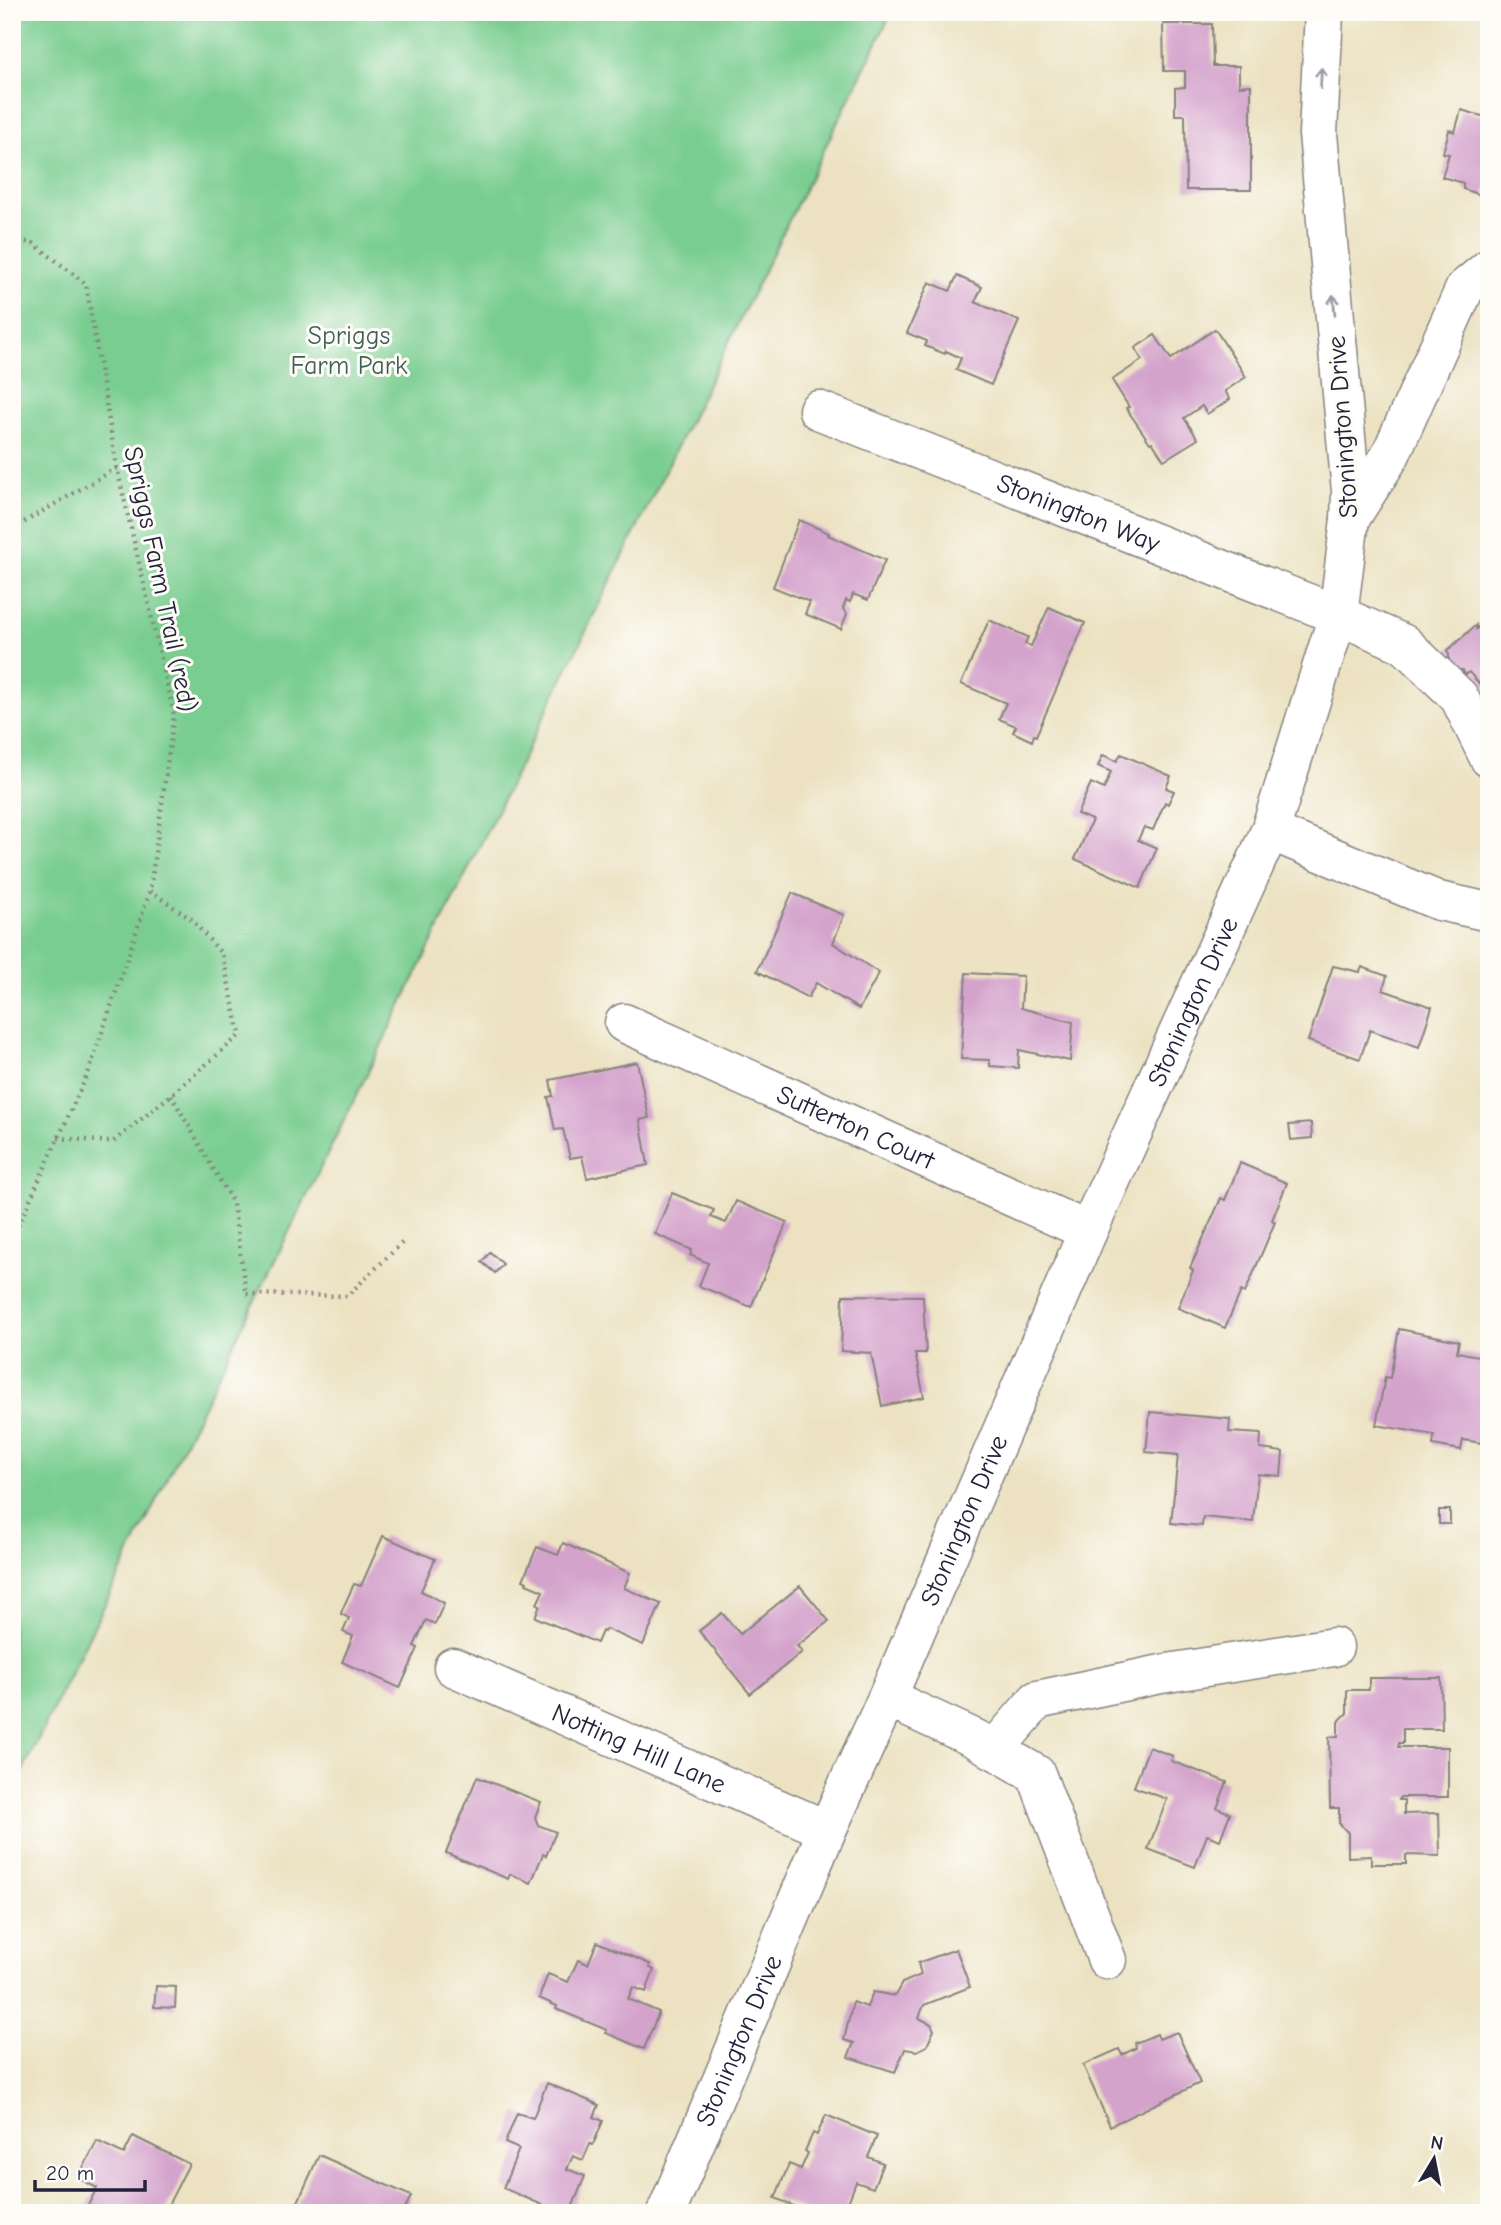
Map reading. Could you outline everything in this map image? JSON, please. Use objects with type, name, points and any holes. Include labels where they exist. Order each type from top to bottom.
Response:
[{"type":"street","name":"Stonington Drive","points":[[666,2213],[827,1830],[887,1698],[1088,1231],[1269,831],[1338,615],[1351,491],[1318,134],[1324,12]]},
{"type":"street","points":[[1350,519],[1390,456],[1465,288],[1489,268]]},
{"type":"street","name":"Stonington Way","points":[[818,410],[1338,615],[1404,644],[1459,697],[1489,758]]},
{"type":"street","points":[[1269,831],[1439,901],[1488,906]]},
{"type":"street","name":"Sutterton Court","points":[[624,1023],[1088,1231]]},
{"type":"street","points":[[994,1750],[1037,1700],[1161,1674],[1334,1647]]},
{"type":"street","name":"Notting Hill Lane","points":[[453,1667],[827,1830]]},
{"type":"street","points":[[887,1698],[976,1738],[1036,1774],[1108,1960]]},
{"type":"path","name":"Spriggs Farm Trail (red)","points":[[12,240],[33,243],[86,284],[117,468],[174,714],[150,891],[89,1071],[12,1239]]},
{"type":"path","points":[[12,529],[117,468]]},
{"type":"path","points":[[58,1138],[113,1142],[240,1035],[222,954],[191,919],[150,891]]},
{"type":"path","points":[[171,1095],[233,1203],[246,1294],[347,1296],[404,1241]]},
{"type":"green space","name":"Spriggs Farm Park","points":[[12,12],[892,12],[12,1792]]},
{"type":"building","points":[[1163,24],[1212,24],[1213,66],[1239,66],[1239,86],[1251,85],[1251,190],[1186,190],[1185,115],[1175,115],[1175,88],[1185,87],[1185,71],[1164,71]]},
{"type":"building","points":[[1461,110],[1489,118],[1489,186],[1484,196],[1463,189],[1463,183],[1442,177],[1449,154],[1443,153],[1449,130],[1455,132]]},
{"type":"building","points":[[957,276],[982,287],[975,302],[1019,321],[991,385],[956,370],[961,358],[925,346],[927,341],[907,333],[929,282],[950,291]]},
{"type":"building","points":[[1215,329],[1246,377],[1225,391],[1230,399],[1225,403],[1207,414],[1202,406],[1184,418],[1198,439],[1164,460],[1126,408],[1129,407],[1112,380],[1142,360],[1135,348],[1155,335],[1171,359]]},
{"type":"building","points":[[799,520],[885,560],[868,600],[853,594],[850,602],[846,600],[843,609],[847,614],[841,629],[805,614],[810,602],[773,587]]},
{"type":"building","points":[[1049,607],[1085,623],[1032,741],[1013,732],[1016,726],[999,719],[1006,703],[961,684],[989,620],[1028,637],[1025,644],[1031,646]]},
{"type":"building","points":[[1489,618],[1489,695],[1469,672],[1465,675],[1463,670],[1457,670],[1449,662],[1447,651],[1476,625],[1476,629]]},
{"type":"building","points":[[1121,754],[1171,776],[1166,788],[1174,791],[1168,804],[1165,802],[1153,830],[1144,827],[1138,840],[1157,848],[1140,888],[1075,859],[1092,820],[1077,814],[1091,783],[1104,789],[1111,772],[1098,766],[1103,755],[1117,761]]},
{"type":"building","points":[[792,893],[844,915],[833,943],[879,973],[859,1009],[816,983],[808,998],[757,971]]},
{"type":"building","points":[[1333,966],[1360,972],[1362,967],[1387,976],[1383,990],[1432,1007],[1419,1047],[1370,1030],[1360,1059],[1308,1041]]},
{"type":"building","points":[[966,973],[1023,976],[1021,1008],[1073,1022],[1070,1061],[1019,1050],[1018,1068],[990,1066],[990,1060],[961,1059]]},
{"type":"building","points":[[637,1062],[649,1118],[640,1120],[648,1165],[587,1178],[582,1156],[570,1158],[563,1129],[555,1130],[548,1097],[553,1096],[550,1080]]},
{"type":"building","points":[[1311,1123],[1312,1138],[1291,1140],[1289,1125]]},
{"type":"building","points":[[1240,1163],[1287,1183],[1272,1220],[1275,1222],[1245,1293],[1241,1291],[1225,1328],[1178,1308],[1193,1270],[1190,1268],[1221,1198],[1225,1200]]},
{"type":"building","points":[[672,1193],[714,1210],[711,1217],[726,1223],[736,1201],[787,1222],[751,1307],[699,1286],[708,1263],[690,1255],[692,1250],[655,1234]]},
{"type":"building","points":[[490,1252],[503,1264],[495,1273],[482,1262]]},
{"type":"building","points":[[843,1295],[923,1296],[926,1353],[915,1353],[924,1397],[882,1406],[871,1353],[841,1351]]},
{"type":"building","points":[[1399,1329],[1459,1341],[1457,1352],[1489,1358],[1489,1407],[1482,1443],[1463,1440],[1461,1450],[1433,1445],[1434,1435],[1376,1425],[1385,1377],[1390,1378]]},
{"type":"building","points":[[1150,1412],[1230,1419],[1229,1432],[1261,1434],[1260,1449],[1283,1452],[1281,1476],[1258,1474],[1253,1522],[1203,1517],[1202,1526],[1171,1523],[1178,1455],[1146,1452]]},
{"type":"building","points":[[1439,1510],[1450,1510],[1450,1524],[1439,1524]]},
{"type":"building","points":[[383,1536],[435,1559],[421,1591],[444,1603],[435,1624],[426,1620],[414,1646],[418,1648],[400,1688],[342,1662],[353,1636],[343,1632],[349,1618],[341,1614],[342,1610],[354,1584],[361,1586]]},
{"type":"building","points":[[563,1543],[630,1573],[624,1588],[661,1604],[643,1645],[606,1629],[602,1631],[597,1643],[535,1617],[543,1591],[523,1580],[537,1547],[558,1555]]},
{"type":"building","points":[[800,1586],[829,1621],[797,1646],[802,1652],[750,1694],[699,1631],[722,1613],[740,1634]]},
{"type":"building","points":[[1369,1678],[1441,1678],[1442,1729],[1403,1729],[1403,1743],[1399,1743],[1398,1747],[1448,1747],[1448,1797],[1400,1797],[1399,1800],[1404,1800],[1404,1814],[1439,1813],[1440,1856],[1406,1855],[1406,1864],[1371,1864],[1371,1856],[1348,1857],[1348,1833],[1339,1823],[1339,1808],[1330,1808],[1329,1737],[1338,1736],[1338,1722],[1347,1713],[1347,1690],[1369,1690]]},
{"type":"building","points":[[1149,1747],[1173,1756],[1171,1761],[1227,1782],[1217,1808],[1230,1813],[1220,1840],[1207,1835],[1195,1867],[1148,1849],[1167,1799],[1134,1787]]},
{"type":"building","points":[[477,1777],[541,1802],[535,1817],[538,1825],[556,1832],[531,1883],[510,1874],[508,1879],[446,1853]]},
{"type":"building","points":[[597,1942],[650,1964],[649,1967],[654,1970],[646,1992],[633,1987],[628,1999],[659,2012],[644,2049],[556,2009],[557,2006],[539,1998],[548,1974],[568,1982],[578,1960],[588,1964]]},
{"type":"building","points":[[956,1949],[970,1987],[924,2005],[919,2018],[931,2024],[934,2030],[927,2046],[917,2051],[905,2049],[895,2072],[848,2057],[854,2043],[844,2040],[853,2002],[867,2007],[873,1992],[895,1996],[902,1983],[921,1975],[918,1963]]},
{"type":"building","points":[[156,1986],[176,1987],[175,2008],[154,2007]]},
{"type":"building","points":[[1177,2032],[1200,2083],[1110,2126],[1083,2065],[1119,2049],[1122,2055],[1136,2048],[1135,2043],[1157,2034],[1159,2039]]},
{"type":"building","points":[[547,2083],[599,2105],[594,2117],[603,2121],[583,2160],[573,2156],[567,2169],[585,2176],[570,2213],[561,2213],[503,2188],[519,2149],[505,2143],[517,2113],[533,2118]]},
{"type":"building","points":[[826,2115],[877,2136],[868,2157],[883,2163],[873,2188],[856,2182],[844,2213],[810,2213],[775,2198],[789,2164],[801,2169],[813,2133],[817,2135]]},
{"type":"building","points":[[133,2136],[189,2164],[164,2213],[84,2213],[97,2188],[78,2178],[97,2141],[124,2154]]},
{"type":"building","points":[[319,2155],[411,2196],[403,2213],[293,2213]]}]
